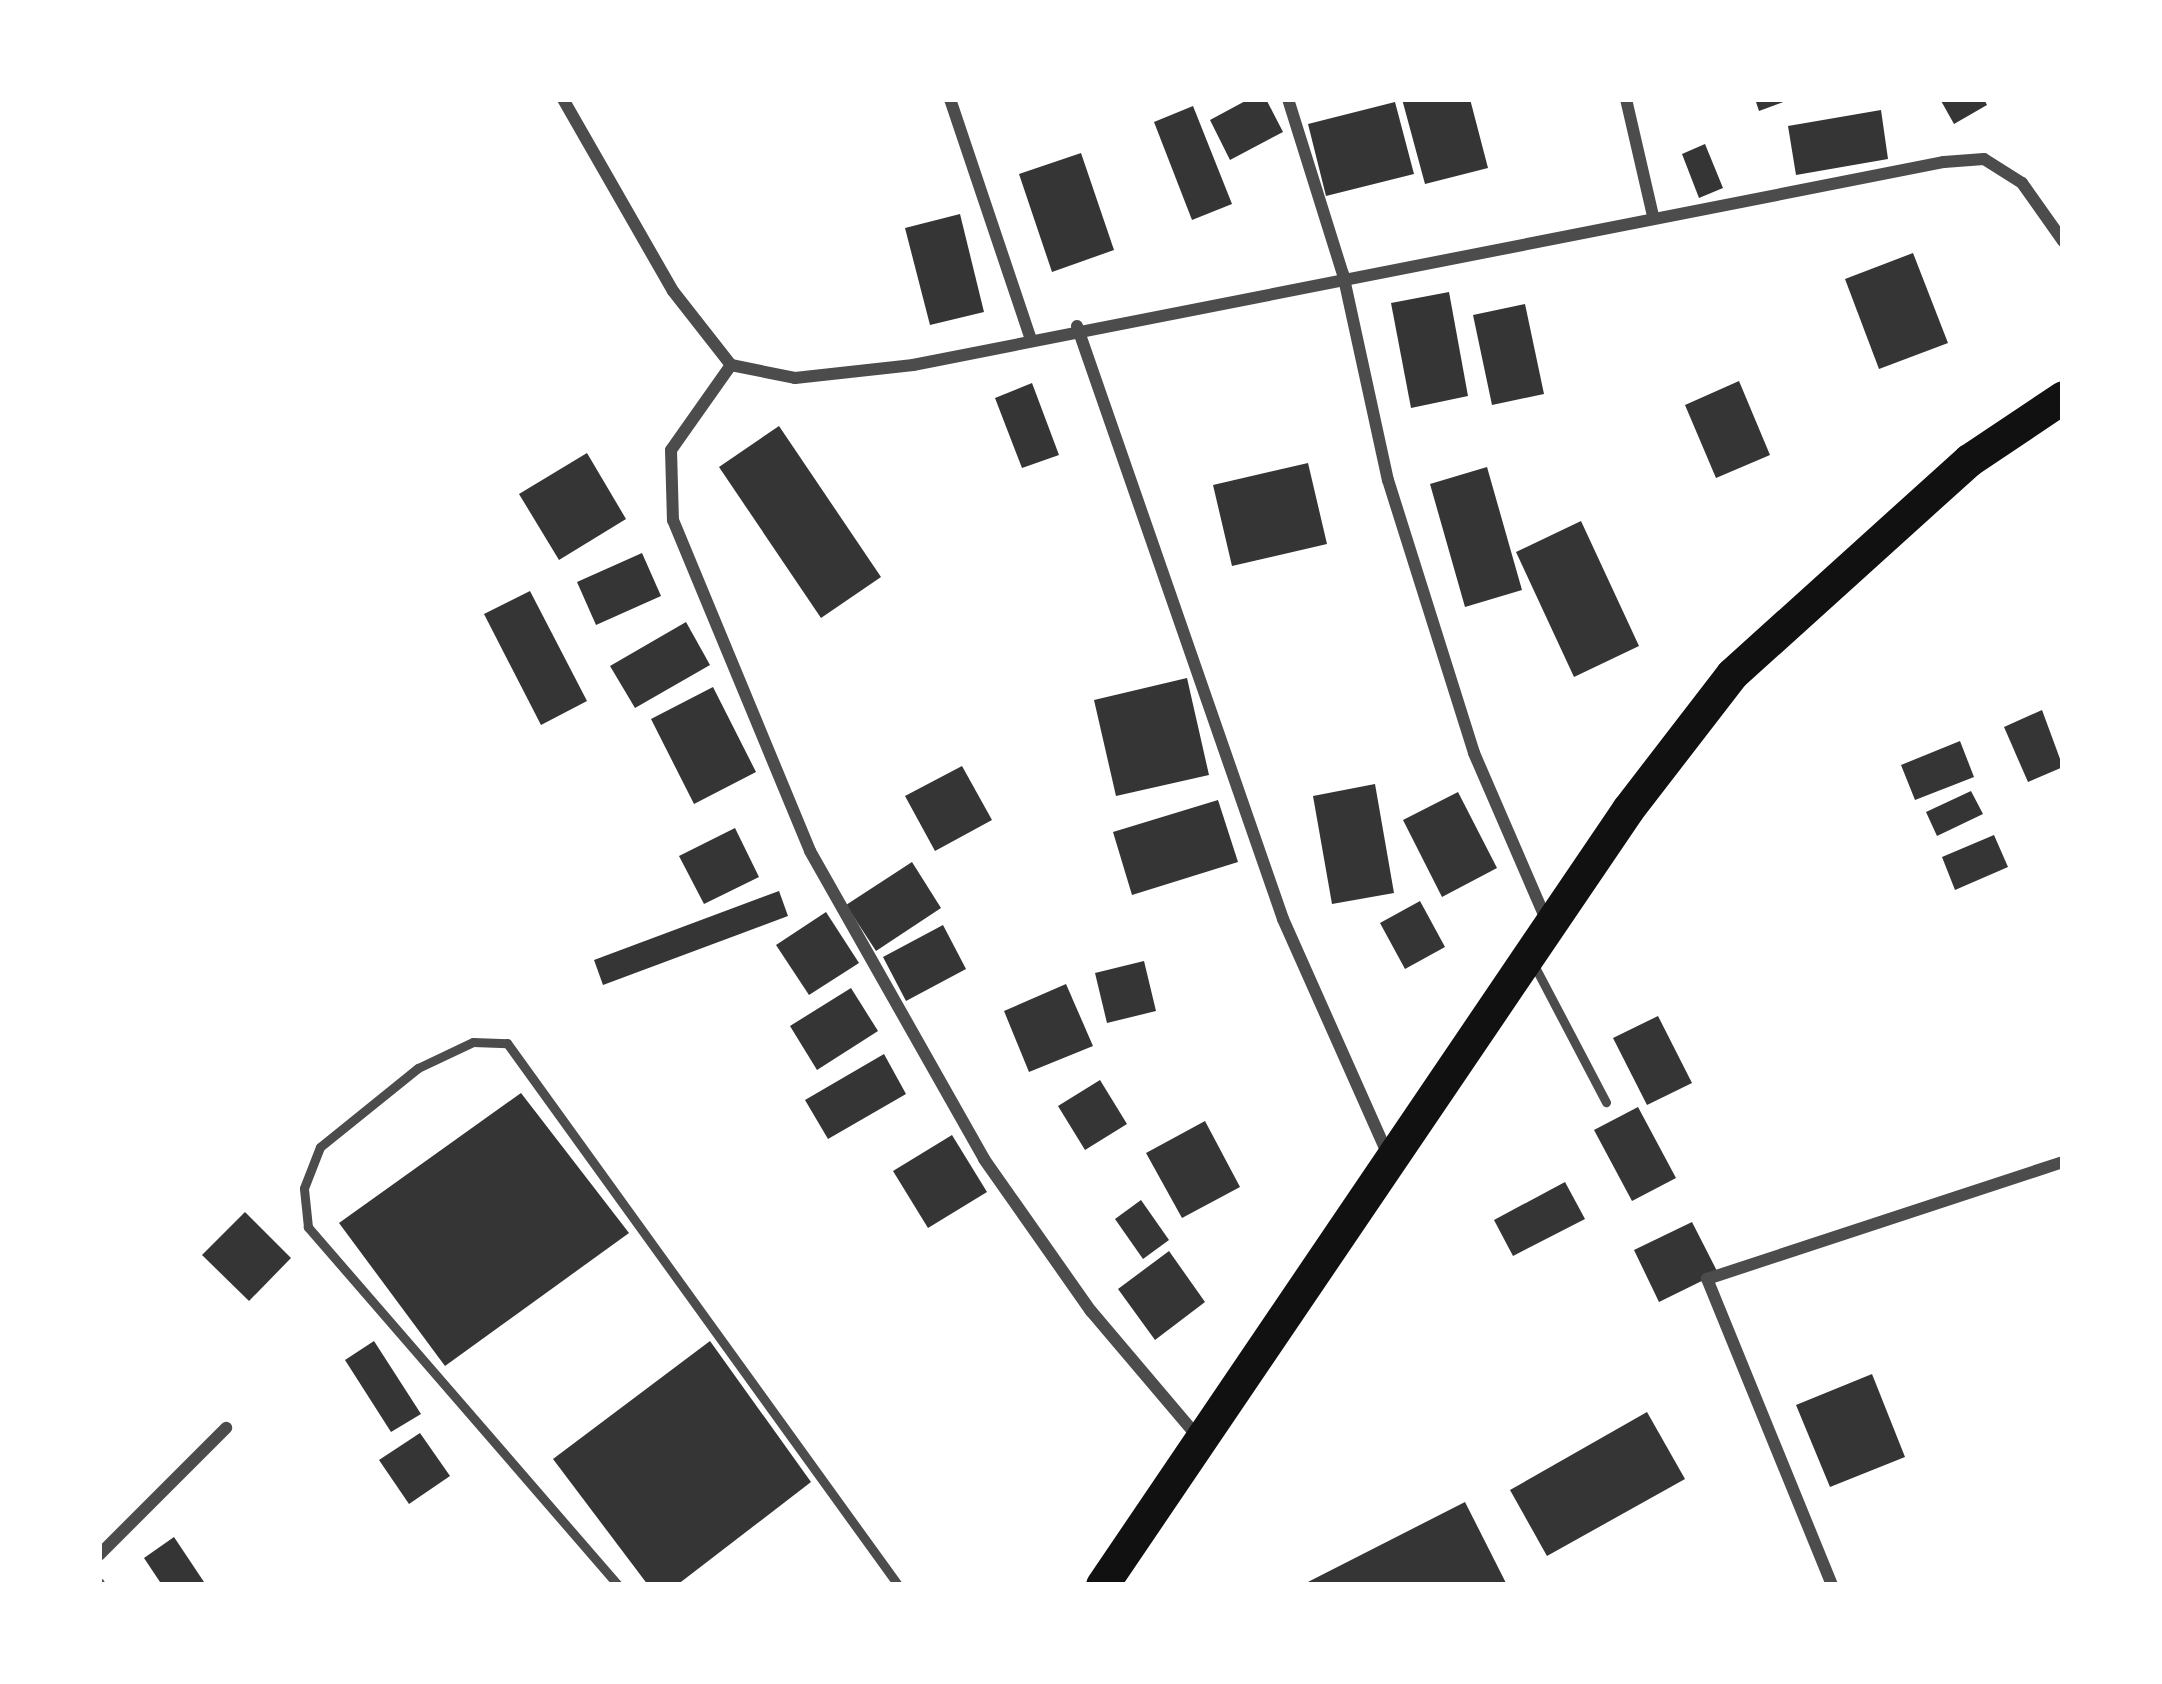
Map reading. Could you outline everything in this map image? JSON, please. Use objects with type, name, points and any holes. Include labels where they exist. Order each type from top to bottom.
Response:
[{"type":"highway","points":[[1102,1585],[1528,955],[1732,674],[1952,474],[2063,398]]},
{"type":"street","points":[[563,99],[673,291],[731,365],[795,378],[1984,159],[2022,183],[2063,241]]},
{"type":"street","points":[[950,99],[1030,338]]},
{"type":"street","points":[[1288,99],[1343,274],[1388,480],[1438,639],[1549,925]]},
{"type":"street","points":[[1626,99],[1653,217]]},
{"type":"street","points":[[1076,326],[1282,919],[1389,1157]]},
{"type":"street","points":[[731,365],[671,450],[673,520],[810,851],[984,1159],[1091,1311],[1199,1438]]},
{"type":"street","points":[[1832,1585],[1707,1279],[2063,1162]]},
{"type":"street","points":[[99,1555],[226,1427]]},
{"type":"lane","points":[[1528,955],[1606,1102]]},
{"type":"lane","points":[[618,1585],[308,1228],[304,1189],[320,1147],[418,1068],[473,1042],[507,1043],[898,1585]]},
{"type":"building","points":[[1249,99],[1266,99],[1283,132],[1230,160],[1210,120]]},
{"type":"building","points":[[1402,99],[1470,99],[1488,168],[1425,184]]},
{"type":"building","points":[[1755,99],[1791,99],[1759,111]]},
{"type":"building","points":[[1940,99],[1984,99],[1987,105],[1954,124]]},
{"type":"building","points":[[1395,102],[1414,174],[1326,196],[1308,124]]},
{"type":"building","points":[[1193,106],[1232,204],[1192,220],[1154,122]]},
{"type":"building","points":[[1881,110],[1888,159],[1796,175],[1788,126]]},
{"type":"building","points":[[1705,144],[1723,188],[1699,198],[1682,154]]},
{"type":"building","points":[[1081,153],[1114,250],[1052,272],[1019,174]]},
{"type":"building","points":[[960,214],[984,312],[930,325],[905,228]]},
{"type":"building","points":[[1913,253],[1948,343],[1879,369],[1845,279]]},
{"type":"building","points":[[1449,292],[1468,396],[1411,408],[1391,303]]},
{"type":"building","points":[[1525,304],[1544,394],[1492,405],[1473,315]]},
{"type":"building","points":[[1739,381],[1770,455],[1716,478],[1685,405]]},
{"type":"building","points":[[1032,383],[1059,455],[1022,468],[995,398]]},
{"type":"building","points":[[779,426],[881,577],[821,618],[719,467]]},
{"type":"building","points":[[587,453],[626,519],[559,560],[519,494]]},
{"type":"building","points":[[1308,463],[1327,544],[1232,566],[1213,485]]},
{"type":"building","points":[[1487,467],[1522,590],[1465,607],[1430,484]]},
{"type":"building","points":[[1581,521],[1639,646],[1574,677],[1516,552]]},
{"type":"building","points":[[642,553],[661,596],[596,625],[577,582]]},
{"type":"building","points":[[530,591],[587,701],[541,725],[484,614]]},
{"type":"building","points":[[686,622],[710,665],[635,708],[610,666]]},
{"type":"building","points":[[1187,678],[1209,775],[1116,796],[1094,700]]},
{"type":"building","points":[[713,687],[756,772],[694,804],[651,719]]},
{"type":"building","points":[[2042,710],[2063,767],[2028,782],[2004,727]]},
{"type":"building","points":[[1960,741],[1974,777],[1915,800],[1901,765]]},
{"type":"building","points":[[962,766],[992,820],[935,851],[905,796]]},
{"type":"building","points":[[1375,784],[1394,893],[1332,904],[1313,796]]},
{"type":"building","points":[[1971,791],[1983,814],[1937,836],[1926,812]]},
{"type":"building","points":[[1458,792],[1497,868],[1442,897],[1403,820]]},
{"type":"building","points":[[1218,800],[1238,862],[1132,895],[1113,832]]},
{"type":"building","points":[[735,828],[759,877],[704,904],[679,856]]},
{"type":"building","points":[[1994,835],[2008,867],[1955,890],[1942,857]]},
{"type":"building","points":[[912,862],[941,908],[876,951],[846,905]]},
{"type":"building","points":[[779,891],[788,916],[603,985],[594,960]]},
{"type":"building","points":[[1420,901],[1445,947],[1405,969],[1380,923]]},
{"type":"building","points":[[826,912],[859,963],[809,995],[776,945]]},
{"type":"building","points":[[943,925],[966,969],[906,1001],[883,957]]},
{"type":"building","points":[[1144,961],[1156,1011],[1107,1023],[1095,973]]},
{"type":"building","points":[[1066,984],[1093,1046],[1029,1072],[1004,1011]]},
{"type":"building","points":[[851,988],[878,1031],[817,1070],[790,1026]]},
{"type":"building","points":[[1658,1016],[1692,1083],[1647,1105],[1613,1038]]},
{"type":"building","points":[[884,1054],[906,1094],[828,1139],[805,1100]]},
{"type":"building","points":[[1100,1080],[1127,1124],[1085,1150],[1058,1106]]},
{"type":"building","points":[[521,1093],[629,1233],[445,1366],[339,1223]]},
{"type":"building","points":[[1638,1107],[1676,1178],[1632,1201],[1594,1130]]},
{"type":"building","points":[[1205,1121],[1240,1187],[1182,1218],[1146,1153]]},
{"type":"building","points":[[952,1135],[987,1192],[928,1228],[893,1171]]},
{"type":"building","points":[[1565,1182],[1585,1219],[1513,1256],[1494,1220]]},
{"type":"building","points":[[1141,1200],[1169,1240],[1143,1259],[1115,1219]]},
{"type":"building","points":[[245,1212],[291,1258],[249,1301],[202,1255]]},
{"type":"building","points":[[1692,1222],[1718,1273],[1659,1302],[1634,1250]]},
{"type":"building","points":[[1169,1251],[1205,1302],[1155,1340],[1118,1289]]},
{"type":"building","points":[[374,1341],[421,1414],[391,1432],[345,1360]]},
{"type":"building","points":[[710,1341],[811,1482],[677,1585],[648,1585],[553,1459]]},
{"type":"building","points":[[1872,1374],[1905,1457],[1830,1487],[1796,1405]]},
{"type":"building","points":[[1647,1412],[1685,1479],[1547,1556],[1510,1490]]},
{"type":"building","points":[[420,1433],[450,1476],[409,1504],[379,1460]]},
{"type":"building","points":[[1465,1502],[1507,1585],[1302,1585]]},
{"type":"building","points":[[174,1537],[206,1585],[162,1585],[144,1558]]}]
